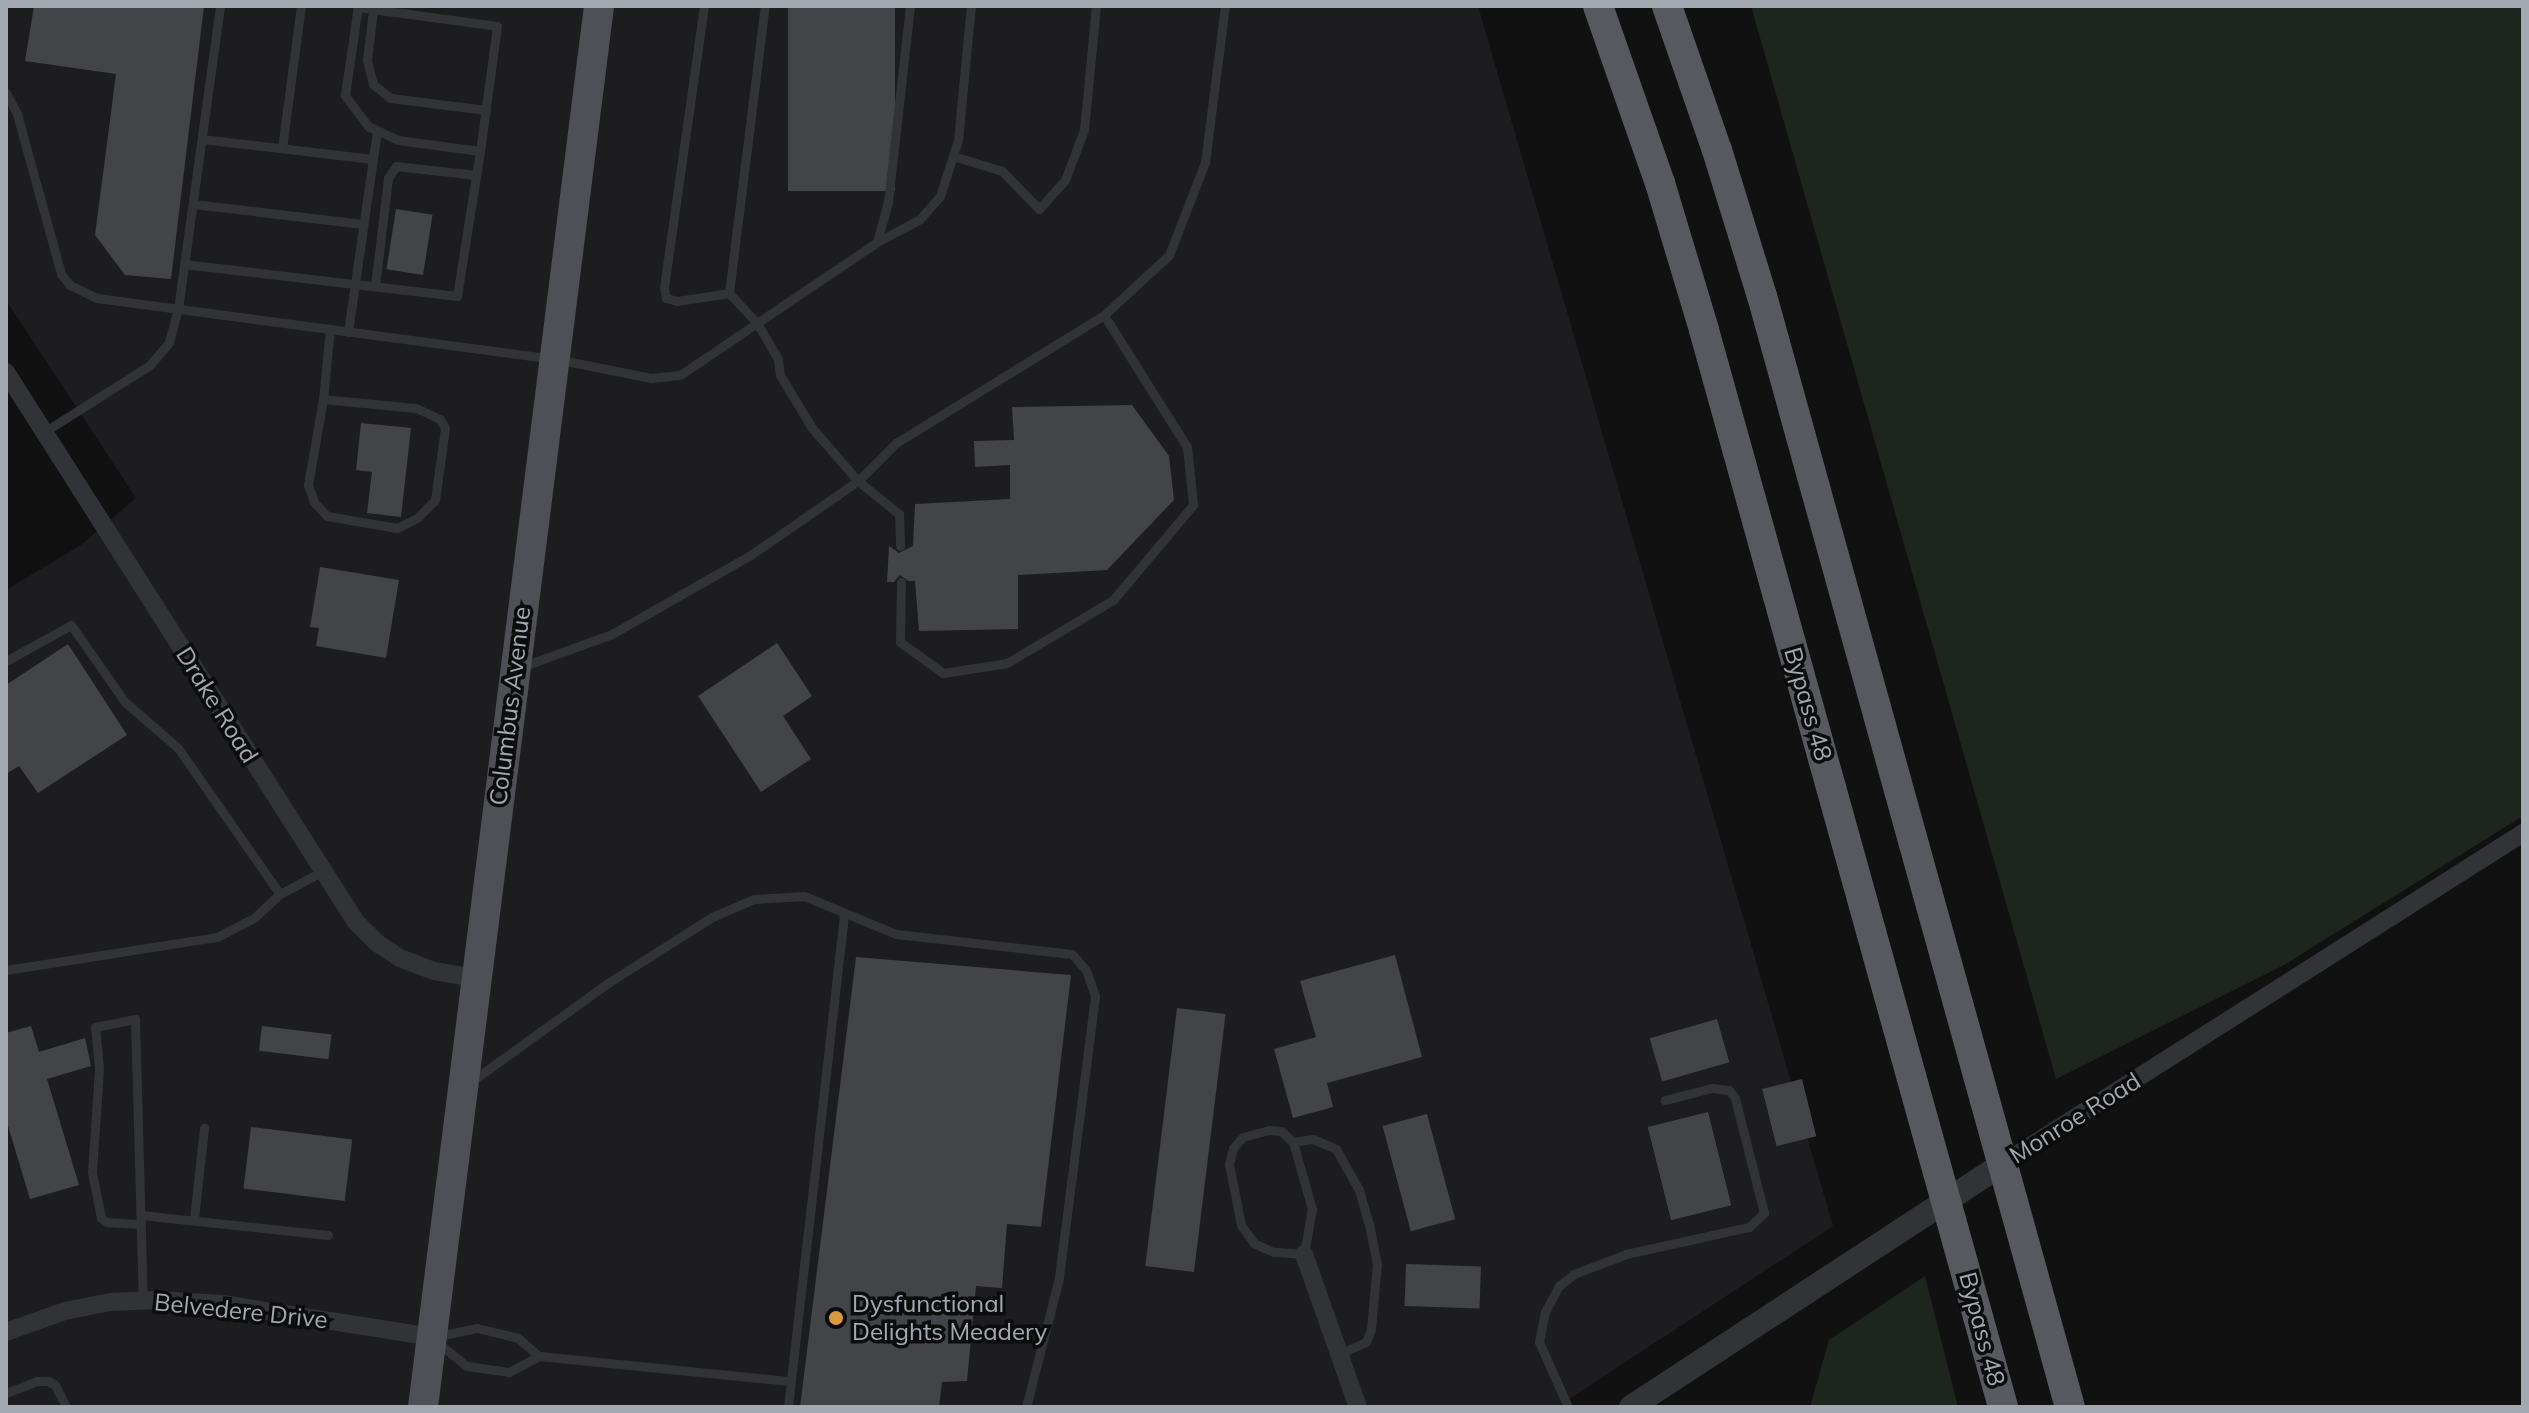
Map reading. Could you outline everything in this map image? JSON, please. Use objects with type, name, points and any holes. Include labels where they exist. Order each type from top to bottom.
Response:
[{"type":"highway","name":"Bypass 48","points":[[1598,6],[1660,183],[1704,330],[2003,1407]]},
{"type":"highway","points":[[1667,6],[1717,150],[1762,296],[2070,1407]]},
{"type":"main road","name":"Columbus Avenue","points":[[423,1407],[599,6]]},
{"type":"street","name":"Drake Road","points":[[6,372],[321,872],[356,922],[389,951],[434,971],[476,978]]},
{"type":"street","name":"Monroe Road","points":[[1631,1407],[2002,1164],[2523,833]]},
{"type":"street","points":[[1304,1254],[1337,1355],[1358,1407]]},
{"type":"street","name":"Belvedere Drive","points":[[6,1332],[65,1311],[143,1300],[222,1304],[432,1337]]},
{"type":"lane","points":[[44,432],[150,365],[169,342],[178,309],[220,6]]},
{"type":"lane","points":[[282,148],[301,6]]},
{"type":"lane","points":[[704,6],[664,288],[666,298],[677,301],[729,293]]},
{"type":"lane","points":[[729,293],[765,6]]},
{"type":"lane","points":[[877,242],[888,202],[910,6]]},
{"type":"lane","points":[[6,93],[17,114],[55,259],[70,285],[97,298],[556,359],[651,378],[680,375],[877,242],[920,219],[940,196],[958,140],[971,6]]},
{"type":"lane","points":[[953,156],[1002,171],[1039,209],[1065,180],[1084,130],[1096,6]]},
{"type":"lane","points":[[514,670],[612,634],[752,554],[858,481],[896,443],[1104,315],[1169,255],[1205,162],[1225,6]]},
{"type":"lane","points":[[184,264],[457,296],[480,151],[497,26],[358,7],[345,95],[368,126],[398,140],[480,151]]},
{"type":"lane","points":[[373,10],[367,60],[373,84],[390,98],[486,110]]},
{"type":"lane","points":[[348,332],[377,131]]},
{"type":"lane","points":[[202,139],[373,159]]},
{"type":"lane","points":[[375,286],[388,178],[396,166],[476,175]]},
{"type":"lane","points":[[193,204],[363,224]]},
{"type":"lane","points":[[729,293],[757,323],[778,359],[780,375],[812,428],[858,481],[899,514],[900,546]]},
{"type":"lane","points":[[901,582],[900,642],[943,673],[1007,663],[1113,600],[1193,505],[1187,447],[1104,315]]},
{"type":"lane","points":[[323,399],[416,408],[440,419],[445,428],[435,500],[417,518],[397,528],[327,516],[314,502],[308,485],[323,399],[330,329]]},
{"type":"lane","points":[[6,661],[71,625],[125,702],[178,748],[280,894]]},
{"type":"lane","points":[[6,970],[217,937],[254,918],[280,894],[321,872]]},
{"type":"lane","points":[[463,1088],[568,1009],[712,917],[754,899],[804,896],[896,934],[1072,954],[1086,970],[1095,996],[1059,1278],[1026,1407]]},
{"type":"lane","points":[[788,1407],[844,913]]},
{"type":"lane","points":[[143,1300],[141,1220],[135,1019],[95,1027],[99,1068],[92,1172],[101,1218],[107,1222],[141,1220],[194,1219],[328,1235]]},
{"type":"lane","points":[[1568,1407],[1539,1342],[1545,1312],[1559,1286],[1574,1274],[1626,1254],[1749,1227],[1764,1213],[1735,1098],[1729,1090],[1712,1088],[1665,1100]]},
{"type":"lane","points":[[194,1219],[204,1128]]},
{"type":"lane","points":[[1269,1130],[1281,1131],[1293,1142],[1312,1209],[1304,1254],[1273,1252],[1254,1243],[1241,1225],[1229,1164],[1233,1148],[1243,1137],[1269,1130]]},
{"type":"lane","points":[[1293,1142],[1313,1139],[1336,1149],[1359,1190],[1369,1224],[1377,1264],[1371,1329],[1366,1342],[1337,1355]]},
{"type":"lane","points":[[432,1337],[477,1328],[518,1338],[539,1356]]},
{"type":"lane","points":[[432,1337],[467,1366],[509,1372],[539,1356],[791,1381]]},
{"type":"lane","points":[[6,1393],[37,1381],[48,1381],[55,1385],[66,1407]]},
{"type":"shaded area","points":[[6,6],[1478,6],[1833,1226],[1557,1407],[6,1407],[6,590],[81,545],[136,498],[6,300]]},
{"type":"shaded area","points":[[1751,6],[2523,6],[2523,816],[2284,965],[2056,1079]]},
{"type":"shaded area","points":[[1925,1276],[1958,1407],[1810,1407],[1829,1340]]},
{"type":"building","points":[[34,6],[204,6],[171,279],[125,275],[95,235],[116,74],[25,61]]},
{"type":"building","points":[[788,6],[895,6],[895,191],[788,191]]},
{"type":"building","points":[[396,209],[433,215],[423,275],[386,269]]},
{"type":"building","points":[[1132,405],[1169,456],[1174,500],[1107,570],[1018,575],[1018,629],[919,631],[915,581],[908,581],[900,575],[894,582],[887,582],[889,546],[899,553],[913,546],[915,504],[1010,499],[1010,465],[975,467],[974,441],[1014,440],[1012,407]]},
{"type":"building","points":[[361,423],[411,428],[401,517],[367,513],[372,472],[356,470]]},
{"type":"building","points":[[320,567],[399,580],[386,658],[316,646],[319,628],[310,627]]},
{"type":"building","points":[[777,643],[812,696],[783,716],[811,759],[761,792],[698,696]]},
{"type":"building","points":[[68,644],[127,735],[38,793],[19,766],[6,774],[6,685]]},
{"type":"building","points":[[1395,955],[1422,1057],[1327,1083],[1333,1107],[1293,1118],[1274,1049],[1316,1037],[1300,981]]},
{"type":"building","points":[[856,957],[1071,975],[1041,1227],[1007,1224],[1002,1288],[976,1286],[967,1381],[942,1382],[939,1407],[800,1407]]},
{"type":"building","points":[[1177,1008],[1226,1014],[1194,1272],[1145,1266]]},
{"type":"building","points":[[1717,1019],[1729,1062],[1662,1082],[1650,1038]]},
{"type":"building","points":[[31,1026],[39,1052],[85,1038],[91,1066],[47,1079],[79,1185],[30,1199],[6,1119],[6,1033]]},
{"type":"building","points":[[262,1026],[331,1035],[328,1059],[259,1051]]},
{"type":"building","points":[[1802,1079],[1816,1136],[1776,1146],[1762,1089]]},
{"type":"building","points":[[1708,1112],[1731,1205],[1671,1220],[1648,1127]]},
{"type":"building","points":[[1427,1114],[1455,1219],[1411,1231],[1383,1126]]},
{"type":"building","points":[[251,1127],[352,1139],[345,1201],[243,1189]]},
{"type":"building","points":[[1406,1264],[1481,1267],[1479,1309],[1405,1306]]},
{"type":"place","name":"Dysfunctional Delights Meadery","points":[[836,1318]]}]
